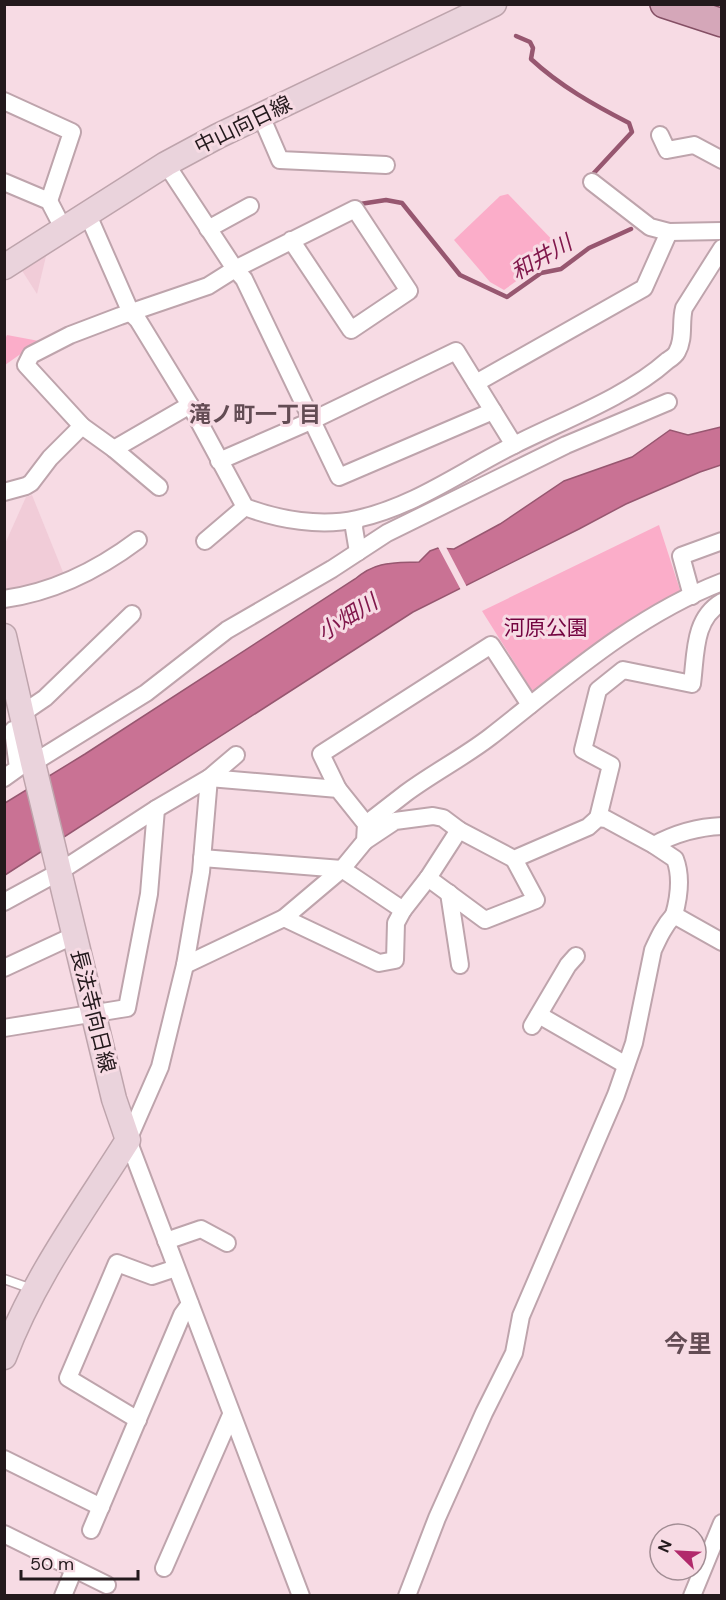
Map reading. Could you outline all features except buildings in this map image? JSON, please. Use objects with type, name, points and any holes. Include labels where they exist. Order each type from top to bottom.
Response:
[{"type":"main road","name":"中山向日線","points":[[4,267],[166,164],[218,136],[494,4]]},
{"type":"main road","points":[[664,4],[722,23]]},
{"type":"main road","name":"長法寺向日線","points":[[4,636],[17,726],[33,763],[114,1099],[128,1140]]},
{"type":"main road","points":[[4,1357],[11,1323],[35,1290],[128,1140]]},
{"type":"street","points":[[4,101],[72,132],[49,201]]},
{"type":"street","points":[[261,116],[280,160],[387,165]]},
{"type":"street","points":[[660,135],[667,150],[694,146],[722,160]]},
{"type":"street","points":[[166,164],[235,269],[244,279],[339,477],[493,411]]},
{"type":"street","points":[[4,182],[49,201],[63,230]]},
{"type":"street","points":[[592,182],[650,227],[669,232],[722,231]]},
{"type":"street","points":[[208,229],[250,206]]},
{"type":"street","points":[[159,487],[114,449],[81,426],[26,365],[31,355],[70,335],[207,286],[235,269],[291,240],[355,209],[409,291],[351,330],[291,240]]},
{"type":"street","points":[[88,215],[131,313],[138,320],[190,405],[245,507],[262,514],[321,522],[355,520],[419,498],[514,445],[646,378],[677,353],[683,333],[684,308],[722,248]]},
{"type":"street","points":[[476,383],[644,288],[669,232]]},
{"type":"street","points":[[219,461],[313,420],[456,351],[514,445]]},
{"type":"street","points":[[33,763],[146,693],[227,630],[332,569],[401,525],[566,446],[668,402]]},
{"type":"street","points":[[114,449],[190,405]]},
{"type":"street","points":[[4,492],[31,483],[50,458],[81,426]]},
{"type":"street","points":[[205,541],[245,507]]},
{"type":"street","points":[[355,520],[358,552]]},
{"type":"street","points":[[4,599],[46,590],[77,578],[138,540]]},
{"type":"street","points":[[692,596],[681,556],[722,541]]},
{"type":"street","points":[[366,824],[406,793],[487,739],[562,678],[637,626],[722,582]]},
{"type":"street","points":[[514,859],[588,827],[598,818],[611,765],[583,750],[598,690],[623,670],[692,684],[701,624],[710,609],[722,602]]},
{"type":"street","points":[[4,778],[18,768],[17,726],[132,614]]},
{"type":"street","points":[[364,841],[366,824],[338,789],[321,754],[491,645],[531,705]]},
{"type":"street","points":[[4,902],[59,872],[156,809],[209,778],[236,755]]},
{"type":"street","points":[[209,778],[338,789]]},
{"type":"street","points":[[209,778],[202,858],[185,965],[160,1067],[128,1140],[301,1596]]},
{"type":"street","points":[[4,1028],[126,1008],[149,894],[156,809]]},
{"type":"street","points":[[185,965],[284,918],[342,869],[364,841],[395,821],[433,816],[443,818],[459,830],[514,859],[536,900],[485,920],[428,878]]},
{"type":"street","points":[[407,1596],[442,1508],[484,1413],[514,1353],[521,1316],[616,1095],[634,1042],[653,951],[664,927],[674,915],[679,890],[678,868],[675,859],[606,819],[598,818]]},
{"type":"street","points":[[654,845],[692,829],[722,826]]},
{"type":"street","points":[[284,918],[379,963],[395,960],[396,923],[459,830]]},
{"type":"street","points":[[202,858],[342,869],[403,910]]},
{"type":"street","points":[[449,893],[460,964]]},
{"type":"street","points":[[674,915],[722,942]]},
{"type":"street","points":[[4,968],[75,935]]},
{"type":"street","points":[[576,956],[568,965],[536,1021],[626,1065]]},
{"type":"street","points":[[166,1241],[201,1229],[227,1242]]},
{"type":"street","points":[[138,1420],[68,1378],[117,1263],[152,1275],[176,1269]]},
{"type":"street","points":[[91,1530],[182,1315],[190,1304]]},
{"type":"street","points":[[165,1568],[231,1415]]},
{"type":"street","points":[[4,1459],[101,1506]]},
{"type":"street","points":[[692,1596],[722,1523]]},
{"type":"street","points":[[4,1534],[107,1585]]},
{"type":"street","points":[[63,1596],[74,1569]]},
{"type":"lane","points":[[4,1279],[35,1290]]},
{"type":"shaded area","points":[[47,252],[37,294],[21,269]]},
{"type":"shaded area","points":[[32,495],[65,577],[4,592],[4,546],[26,497]]},
{"type":"green space","points":[[508,194],[561,249],[504,290],[490,282],[454,240],[500,196]]},
{"type":"green space","points":[[7,335],[39,341],[5,365],[4,341]]},
{"type":"green space","name":"河原公園","points":[[659,525],[681,593],[643,611],[533,692],[482,611]]},
{"type":"water","name":"小畑川","points":[[721,427],[721,465],[626,504],[413,612],[5,875],[5,803],[85,754],[363,573],[385,564],[419,562],[430,551],[438,548],[454,549],[500,524],[564,481],[632,457],[670,430],[688,435]]},
{"type":"pier","points":[[437,545],[445,545],[468,589],[462,592]]},
{"type":"waterway","points":[[516,36],[530,42],[533,48],[531,59],[554,78],[590,102],[629,123],[632,132],[593,174]]},
{"type":"waterway","name":"和井川","points":[[360,204],[386,200],[402,203],[460,275],[507,297],[541,273],[561,269],[589,248],[631,229]]},
{"type":"district","name":"滝ノ町一丁目","points":[[255,414]]},
{"type":"district","name":"今里","points":[[688,1344]]}]
